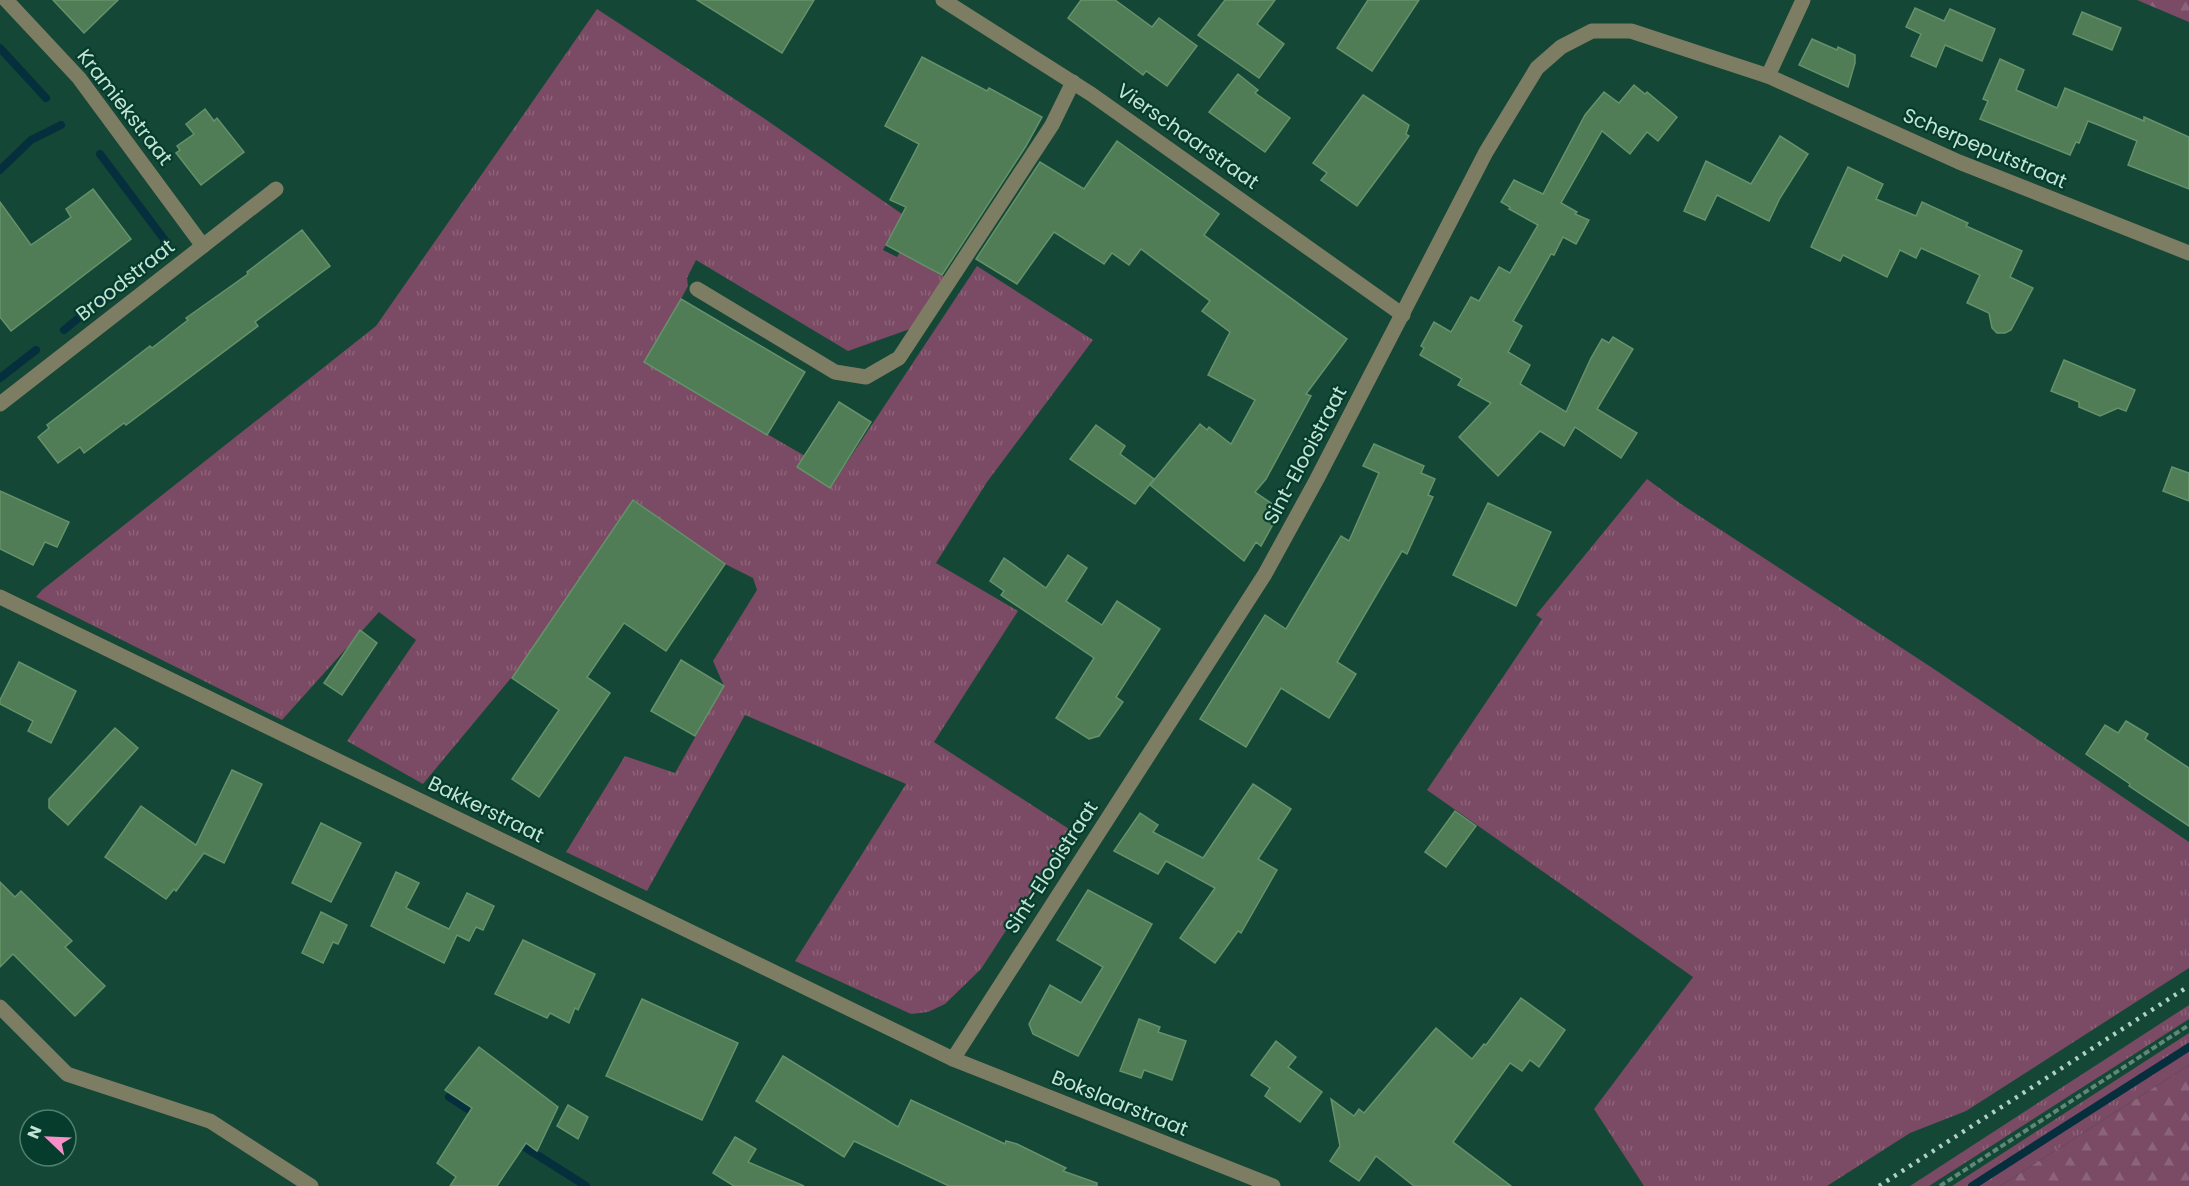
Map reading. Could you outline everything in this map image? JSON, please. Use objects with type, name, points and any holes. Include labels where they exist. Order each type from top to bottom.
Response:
[{"type":"street","name":"Kramiekstraat","points":[[6,0],[79,78],[203,246]]},
{"type":"street","name":"Vierschaarstraat","points":[[943,0],[1073,82],[1403,315]]},
{"type":"street","points":[[1768,76],[1803,0]]},
{"type":"street","name":"Sint-Elooistraat","points":[[953,1059],[1265,574],[1403,315],[1486,152],[1537,68],[1561,47],[1592,31],[1631,31],[1768,76]]},
{"type":"street","name":"Scherpeputstraat","points":[[1768,76],[1959,162],[2189,253]]},
{"type":"street","points":[[697,290],[835,372],[866,377],[899,358],[1052,125],[1073,82]]},
{"type":"street","name":"Broodstraat","points":[[0,404],[276,189]]},
{"type":"street","name":"Bakkerstraat","points":[[0,597],[953,1059]]},
{"type":"street","points":[[0,1007],[67,1074],[210,1121],[311,1186]]},
{"type":"street","name":"Bokslaarstraat","points":[[953,1059],[1272,1186]]},
{"type":"path","points":[[1940,1186],[2189,1026]]},
{"type":"green space","points":[[2137,0],[2189,0],[2189,22]]},
{"type":"green space","points":[[597,9],[765,119],[902,214],[883,250],[897,257],[900,252],[946,278],[910,329],[848,351],[696,260],[687,278],[688,286],[644,362],[805,456],[798,468],[830,488],[977,266],[1093,340],[987,482],[936,563],[1018,611],[934,742],[1069,829],[1048,866],[981,969],[945,1004],[928,1012],[911,1014],[795,961],[906,784],[745,715],[647,891],[566,852],[625,756],[675,773],[724,686],[713,661],[757,590],[753,578],[725,564],[634,500],[516,672],[423,784],[347,741],[416,640],[379,612],[282,720],[36,597],[376,326]]},
{"type":"green space","points":[[1647,479],[1681,504],[1934,669],[2189,842],[2189,968],[1966,1111],[1910,1133],[1827,1186],[1644,1186],[1594,1109],[1693,977],[1427,790],[1542,619],[1536,615]]},
{"type":"green space","points":[[2189,1005],[2189,1019],[1929,1186],[1910,1186]]},
{"type":"green space","points":[[2189,1033],[2189,1065],[2000,1186],[1952,1186]]},
{"type":"green space","points":[[2189,1065],[2189,1186],[2000,1186]]},
{"type":"building","points":[[53,0],[118,0],[84,33]]},
{"type":"building","points":[[697,0],[814,0],[782,53]]},
{"type":"building","points":[[1081,0],[1115,0],[1152,27],[1159,18],[1197,46],[1167,86],[1146,71],[1143,75],[1068,18]]},
{"type":"building","points":[[1225,0],[1275,0],[1257,24],[1284,44],[1259,78],[1198,35]]},
{"type":"building","points":[[1368,0],[1419,0],[1372,71],[1337,48]]},
{"type":"building","points":[[1915,8],[1944,21],[1950,9],[1995,29],[1982,61],[1945,45],[1936,67],[1911,56],[1921,34],[1906,27]]},
{"type":"building","points":[[2082,12],[2121,28],[2112,50],[2073,34]]},
{"type":"building","points":[[1812,39],[1855,55],[1848,87],[1799,65]]},
{"type":"building","points":[[922,57],[987,91],[989,88],[1042,117],[1026,146],[942,275],[886,245],[906,207],[890,200],[919,144],[885,126]]},
{"type":"building","points":[[2000,59],[2024,70],[2016,90],[2057,108],[2065,88],[2144,121],[2144,117],[2189,137],[2189,189],[2128,165],[2137,141],[2088,121],[2079,143],[2076,142],[2070,155],[1980,119],[1988,101],[1983,99]]},
{"type":"building","points":[[1238,74],[1258,90],[1255,93],[1290,118],[1265,152],[1209,112]]},
{"type":"building","points":[[1634,85],[1645,94],[1647,92],[1677,117],[1658,141],[1647,132],[1630,154],[1602,131],[1561,203],[1577,212],[1575,214],[1589,220],[1576,244],[1563,237],[1554,255],[1551,254],[1513,321],[1522,326],[1508,352],[1530,365],[1520,384],[1566,412],[1602,339],[1609,343],[1613,337],[1633,349],[1597,409],[1637,433],[1621,458],[1575,427],[1564,446],[1540,431],[1498,476],[1459,437],[1491,403],[1458,385],[1462,379],[1420,355],[1424,348],[1421,346],[1434,322],[1451,332],[1471,297],[1479,301],[1499,267],[1510,273],[1538,225],[1501,202],[1514,180],[1543,194],[1585,115],[1604,92],[1619,103]]},
{"type":"building","points":[[1363,95],[1409,125],[1406,134],[1409,136],[1357,206],[1321,180],[1327,173],[1313,163]]},
{"type":"building","points":[[205,109],[214,121],[217,118],[244,152],[201,185],[176,153],[180,150],[177,146],[194,134],[186,124]]},
{"type":"building","points":[[1780,136],[1808,154],[1780,198],[1769,221],[1717,195],[1705,220],[1684,211],[1706,161],[1751,184]]},
{"type":"building","points":[[1117,141],[1219,214],[1204,235],[1347,339],[1306,394],[1311,396],[1266,479],[1255,492],[1281,510],[1261,546],[1256,542],[1244,561],[1150,485],[1200,424],[1207,430],[1209,427],[1231,444],[1255,400],[1208,375],[1230,332],[1202,311],[1210,301],[1141,249],[1129,265],[1112,253],[1104,264],[1054,232],[1017,284],[976,259],[1040,162],[1084,189]]},
{"type":"building","points":[[1848,167],[1883,184],[1876,199],[1916,216],[1922,202],[1968,223],[1966,226],[2022,251],[2010,277],[2033,288],[2011,330],[1997,333],[1992,328],[1989,313],[1967,303],[1980,275],[1921,248],[1916,258],[1900,250],[1887,277],[1843,255],[1840,261],[1811,247]]},
{"type":"building","points":[[93,189],[131,239],[11,331],[0,317],[0,202],[31,245],[71,217],[66,209]]},
{"type":"building","points":[[302,230],[330,266],[255,322],[258,326],[126,425],[124,423],[84,453],[80,447],[58,463],[38,437],[49,428],[47,425],[150,346],[152,348],[188,320],[186,318],[248,274],[247,272]]},
{"type":"building","points":[[681,299],[805,372],[767,435],[644,362]]},
{"type":"building","points":[[2064,360],[2135,390],[2126,411],[2118,408],[2100,416],[2079,407],[2079,402],[2051,391]]},
{"type":"building","points":[[839,402],[871,422],[830,488],[797,467]]},
{"type":"building","points":[[1096,425],[1125,446],[1120,454],[1154,479],[1135,504],[1070,459]]},
{"type":"building","points":[[1374,444],[1424,466],[1421,473],[1435,479],[1428,495],[1433,497],[1407,554],[1402,551],[1337,662],[1356,674],[1329,718],[1281,688],[1246,747],[1200,719],[1265,615],[1286,629],[1341,536],[1349,541],[1379,473],[1363,466]]},
{"type":"building","points":[[2172,467],[2189,473],[2189,501],[2163,491]]},
{"type":"building","points":[[0,491],[69,522],[57,547],[45,542],[33,565],[0,549]]},
{"type":"building","points":[[633,500],[725,564],[666,651],[624,623],[587,677],[610,693],[539,797],[512,779],[559,710],[512,678]]},
{"type":"building","points":[[1488,503],[1551,532],[1516,606],[1453,575]]},
{"type":"building","points":[[1068,555],[1087,568],[1066,601],[1102,625],[1117,601],[1160,629],[1116,697],[1123,702],[1099,736],[1089,739],[1056,718],[1094,658],[1001,595],[1004,591],[990,581],[1004,558],[1046,588]]},
{"type":"building","points":[[360,630],[377,643],[342,695],[324,683]]},
{"type":"building","points":[[681,660],[724,686],[695,736],[651,711]]},
{"type":"building","points":[[19,662],[76,691],[51,743],[28,731],[33,721],[0,704]]},
{"type":"building","points":[[2126,721],[2148,734],[2145,739],[2189,768],[2189,826],[2086,754],[2105,725],[2118,733]]},
{"type":"building","points":[[115,728],[138,748],[68,825],[49,808],[49,799]]},
{"type":"building","points":[[232,770],[262,784],[224,863],[204,853],[176,891],[174,889],[166,899],[105,857],[141,806],[196,845]]},
{"type":"building","points":[[1253,784],[1291,809],[1258,859],[1277,870],[1241,933],[1238,931],[1215,963],[1180,938],[1215,888],[1166,861],[1158,874],[1114,851],[1140,813],[1158,825],[1153,832],[1203,858]]},
{"type":"building","points":[[1455,811],[1476,826],[1446,867],[1425,852]]},
{"type":"building","points":[[321,823],[361,843],[331,902],[292,883]]},
{"type":"building","points":[[396,872],[419,883],[406,908],[449,929],[467,893],[494,906],[483,930],[476,927],[469,941],[457,935],[444,963],[371,926]]},
{"type":"building","points":[[0,882],[15,897],[21,891],[72,941],[65,947],[105,986],[75,1016],[13,954],[0,967]]},
{"type":"building","points":[[1088,890],[1152,924],[1078,1056],[1033,1034],[1029,1024],[1050,985],[1081,1003],[1103,967],[1057,940]]},
{"type":"building","points":[[321,912],[347,925],[338,944],[333,942],[323,963],[302,953]]},
{"type":"building","points":[[523,940],[595,974],[578,1010],[575,1008],[569,1023],[550,1013],[547,1018],[495,994]]},
{"type":"building","points":[[1521,998],[1565,1030],[1539,1067],[1530,1060],[1522,1071],[1510,1063],[1453,1142],[1511,1186],[1414,1186],[1376,1156],[1359,1181],[1330,1161],[1340,1146],[1331,1099],[1354,1116],[1359,1109],[1364,1113],[1436,1028],[1472,1059],[1484,1044],[1486,1045]]},
{"type":"building","points":[[642,999],[738,1043],[702,1120],[606,1076]]},
{"type":"building","points":[[1139,1019],[1160,1027],[1158,1032],[1186,1041],[1172,1080],[1144,1070],[1141,1078],[1120,1071]]},
{"type":"building","points":[[1276,1041],[1296,1057],[1288,1067],[1322,1092],[1300,1122],[1265,1096],[1270,1088],[1251,1075]]},
{"type":"building","points":[[479,1047],[558,1107],[537,1151],[526,1143],[497,1186],[450,1186],[456,1177],[437,1163],[472,1108],[445,1090]]},
{"type":"building","points":[[783,1056],[898,1127],[911,1100],[1005,1144],[1006,1141],[1017,1144],[1066,1168],[1063,1171],[1097,1183],[1097,1186],[949,1186],[854,1141],[844,1157],[756,1101]]},
{"type":"building","points":[[568,1105],[588,1117],[578,1139],[557,1126]]},
{"type":"building","points":[[735,1137],[756,1149],[748,1162],[804,1186],[734,1186],[713,1173]]},
{"type":"waterway","points":[[0,48],[46,98]]},
{"type":"waterway","points":[[0,170],[31,140],[61,125]]},
{"type":"waterway","points":[[100,154],[164,239],[164,249],[137,272]]},
{"type":"waterway","points":[[64,330],[109,293]]},
{"type":"waterway","points":[[0,378],[36,350]]},
{"type":"waterway","points":[[1972,1186],[2189,1047]]},
{"type":"waterway","points":[[449,1097],[480,1117]]},
{"type":"waterway","points":[[515,1141],[586,1186]]},
{"type":"railway","points":[[1879,1186],[2189,986]]}]
